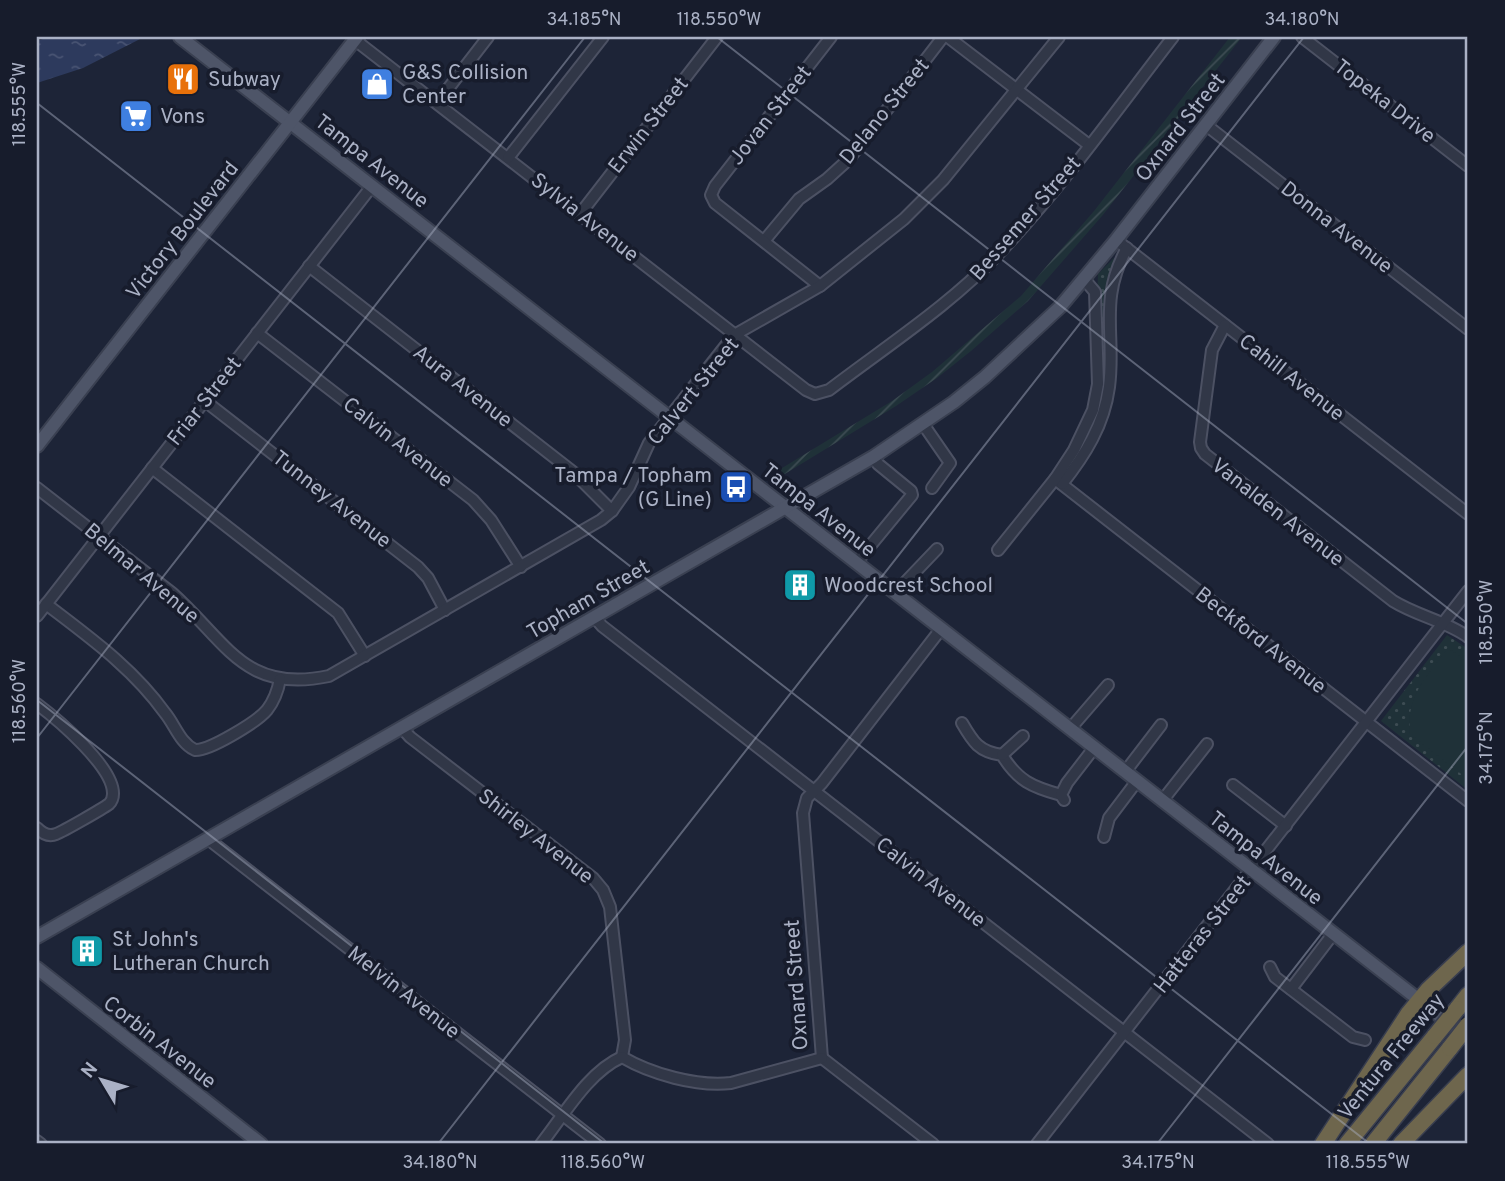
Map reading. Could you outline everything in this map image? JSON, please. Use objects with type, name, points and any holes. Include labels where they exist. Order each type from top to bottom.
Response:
[{"type":"highway","points":[[1324,1144],[1418,1000],[1468,952]]},
{"type":"highway","name":"Ventura Freeway","points":[[1347,1144],[1468,995]]},
{"type":"highway","name":"Ventura Freeway","points":[[1373,1144],[1468,1025]]},
{"type":"highway","points":[[1401,1144],[1468,1075]]},
{"type":"main road","name":"Tampa Avenue","points":[[180,37],[1468,1038]]},
{"type":"main road","name":"Oxnard Street","points":[[1122,244],[1206,125],[1274,37]]},
{"type":"main road","name":"Victory Boulevard","points":[[37,446],[356,38]]},
{"type":"main road","name":"Topham Street","points":[[37,937],[873,457],[954,402],[1014,352],[1084,279],[1122,244]]},
{"type":"main road","name":"Corbin Avenue","points":[[37,968],[261,1144]]},
{"type":"street","points":[[437,103],[488,37]]},
{"type":"street","points":[[508,158],[603,37]]},
{"type":"street","name":"Erwin Street","points":[[580,214],[717,37]]},
{"type":"street","name":"Jovan Street","points":[[764,242],[715,203],[711,195],[715,186],[831,37]]},
{"type":"street","points":[[946,37],[1089,145]]},
{"type":"street","name":"Delano Street","points":[[764,242],[799,199],[849,159],[946,37]]},
{"type":"street","name":"Calvert Street","points":[[280,680],[298,681],[329,676],[521,567],[612,511],[629,487],[646,449],[736,334],[820,286],[904,219],[933,190],[1059,37]]},
{"type":"street","name":"Bessemer Street","points":[[815,394],[829,390],[945,303],[974,277],[1026,224],[1173,37]]},
{"type":"street","name":"Topeka Drive","points":[[1302,37],[1468,166]]},
{"type":"street","name":"Sylvia Avenue","points":[[356,38],[806,390],[815,394]]},
{"type":"street","name":"Donna Avenue","points":[[1206,125],[1468,329]]},
{"type":"street","name":"Friar Street","points":[[37,616],[372,186]]},
{"type":"street","points":[[764,242],[820,286]]},
{"type":"street","name":"Cahill Avenue","points":[[1122,244],[1468,514]]},
{"type":"street","name":"Oxnard Street","points":[[998,550],[1083,457],[1103,416],[1110,384],[1110,296],[1122,244]]},
{"type":"street","name":"Aura Avenue","points":[[309,266],[578,476],[612,511]]},
{"type":"street","name":"Oxnard Street","points":[[1059,481],[1086,428],[1098,384],[1095,292],[1084,279]]},
{"type":"street","name":"Vanalden Avenue","points":[[1225,325],[1212,350],[1200,448],[1393,601],[1468,637]]},
{"type":"street","name":"Calvin Avenue","points":[[257,333],[473,500],[491,520],[521,567]]},
{"type":"street","name":"Tunney Avenue","points":[[205,401],[418,567],[428,578],[445,610]]},
{"type":"street","points":[[923,424],[950,463],[932,488]]},
{"type":"street","points":[[856,562],[912,495],[911,491],[873,457]]},
{"type":"street","points":[[152,468],[338,613],[365,656]]},
{"type":"street","name":"Beckford Avenue","points":[[1059,481],[1468,801]]},
{"type":"street","name":"Belmar Avenue","points":[[37,488],[193,612],[236,659],[258,673],[280,680]]},
{"type":"street","points":[[895,593],[937,549]]},
{"type":"street","name":"Hatteras Street","points":[[1037,1144],[1468,591]]},
{"type":"street","points":[[47,604],[123,664],[165,712],[183,743],[195,750],[207,748],[261,716],[273,701],[280,680]]},
{"type":"street","name":"Calvin Avenue","points":[[595,618],[601,626],[1268,1144]]},
{"type":"street","name":"Oxnard Street","points":[[622,1057],[651,1071],[717,1085],[822,1058],[803,813],[807,798],[822,783],[941,629]]},
{"type":"street","points":[[1070,729],[1108,685]]},
{"type":"street","points":[[37,704],[82,743],[98,762],[114,793],[110,803],[57,834],[42,833],[37,828]]},
{"type":"street","points":[[962,723],[973,743],[982,751],[1002,755],[1015,775],[1062,798],[1067,783],[1094,748]]},
{"type":"street","points":[[1125,772],[1161,725]]},
{"type":"street","name":"Shirley Avenue","points":[[402,728],[599,884],[610,907],[625,1040],[622,1057]]},
{"type":"street","points":[[1002,755],[1023,736]]},
{"type":"street","points":[[1162,802],[1207,744]]},
{"type":"street","points":[[1104,837],[1109,818],[1137,781]]},
{"type":"street","points":[[1233,785],[1286,826]]},
{"type":"street","name":"Melvin Avenue","points":[[208,839],[600,1144]]},
{"type":"street","points":[[1291,989],[1333,934]]},
{"type":"street","points":[[1270,967],[1275,977],[1353,1037],[1365,1040]]},
{"type":"street","points":[[541,1144],[602,1067],[622,1057]]},
{"type":"street","points":[[822,1058],[933,1144]]},
{"type":"street","points":[[37,1141],[41,1144]]},
{"type":"shaded area","points":[[1230,37],[1242,37],[1102,216],[1028,301],[971,351],[896,406],[775,480],[769,476],[892,401],[932,372],[1021,296],[1094,211]]},
{"type":"shaded area","points":[[1114,258],[1116,260],[1105,311],[1100,412],[1095,429],[1086,444],[1073,456],[1093,415],[1098,274]]},
{"type":"shaded area","points":[[1447,635],[1468,649],[1468,790],[1381,721]]},
{"type":"shaded area","points":[[1448,648],[1468,662],[1468,777],[1410,734],[1414,698],[1425,678]]},
{"type":"water","points":[[49,37],[144,37],[83,68],[37,83],[37,41]]},
{"type":"place","name":"Subway","points":[[183,79]]},
{"type":"place","name":"G&S Collision Center","points":[[377,84]]},
{"type":"place","name":"Vons","points":[[136,116]]},
{"type":"place","name":"Tampa / Topham (G Line)","points":[[736,487]]},
{"type":"place","name":"Woodcrest School","points":[[800,585]]},
{"type":"place","name":"St John's Lutheran Church","points":[[87,951]]}]
